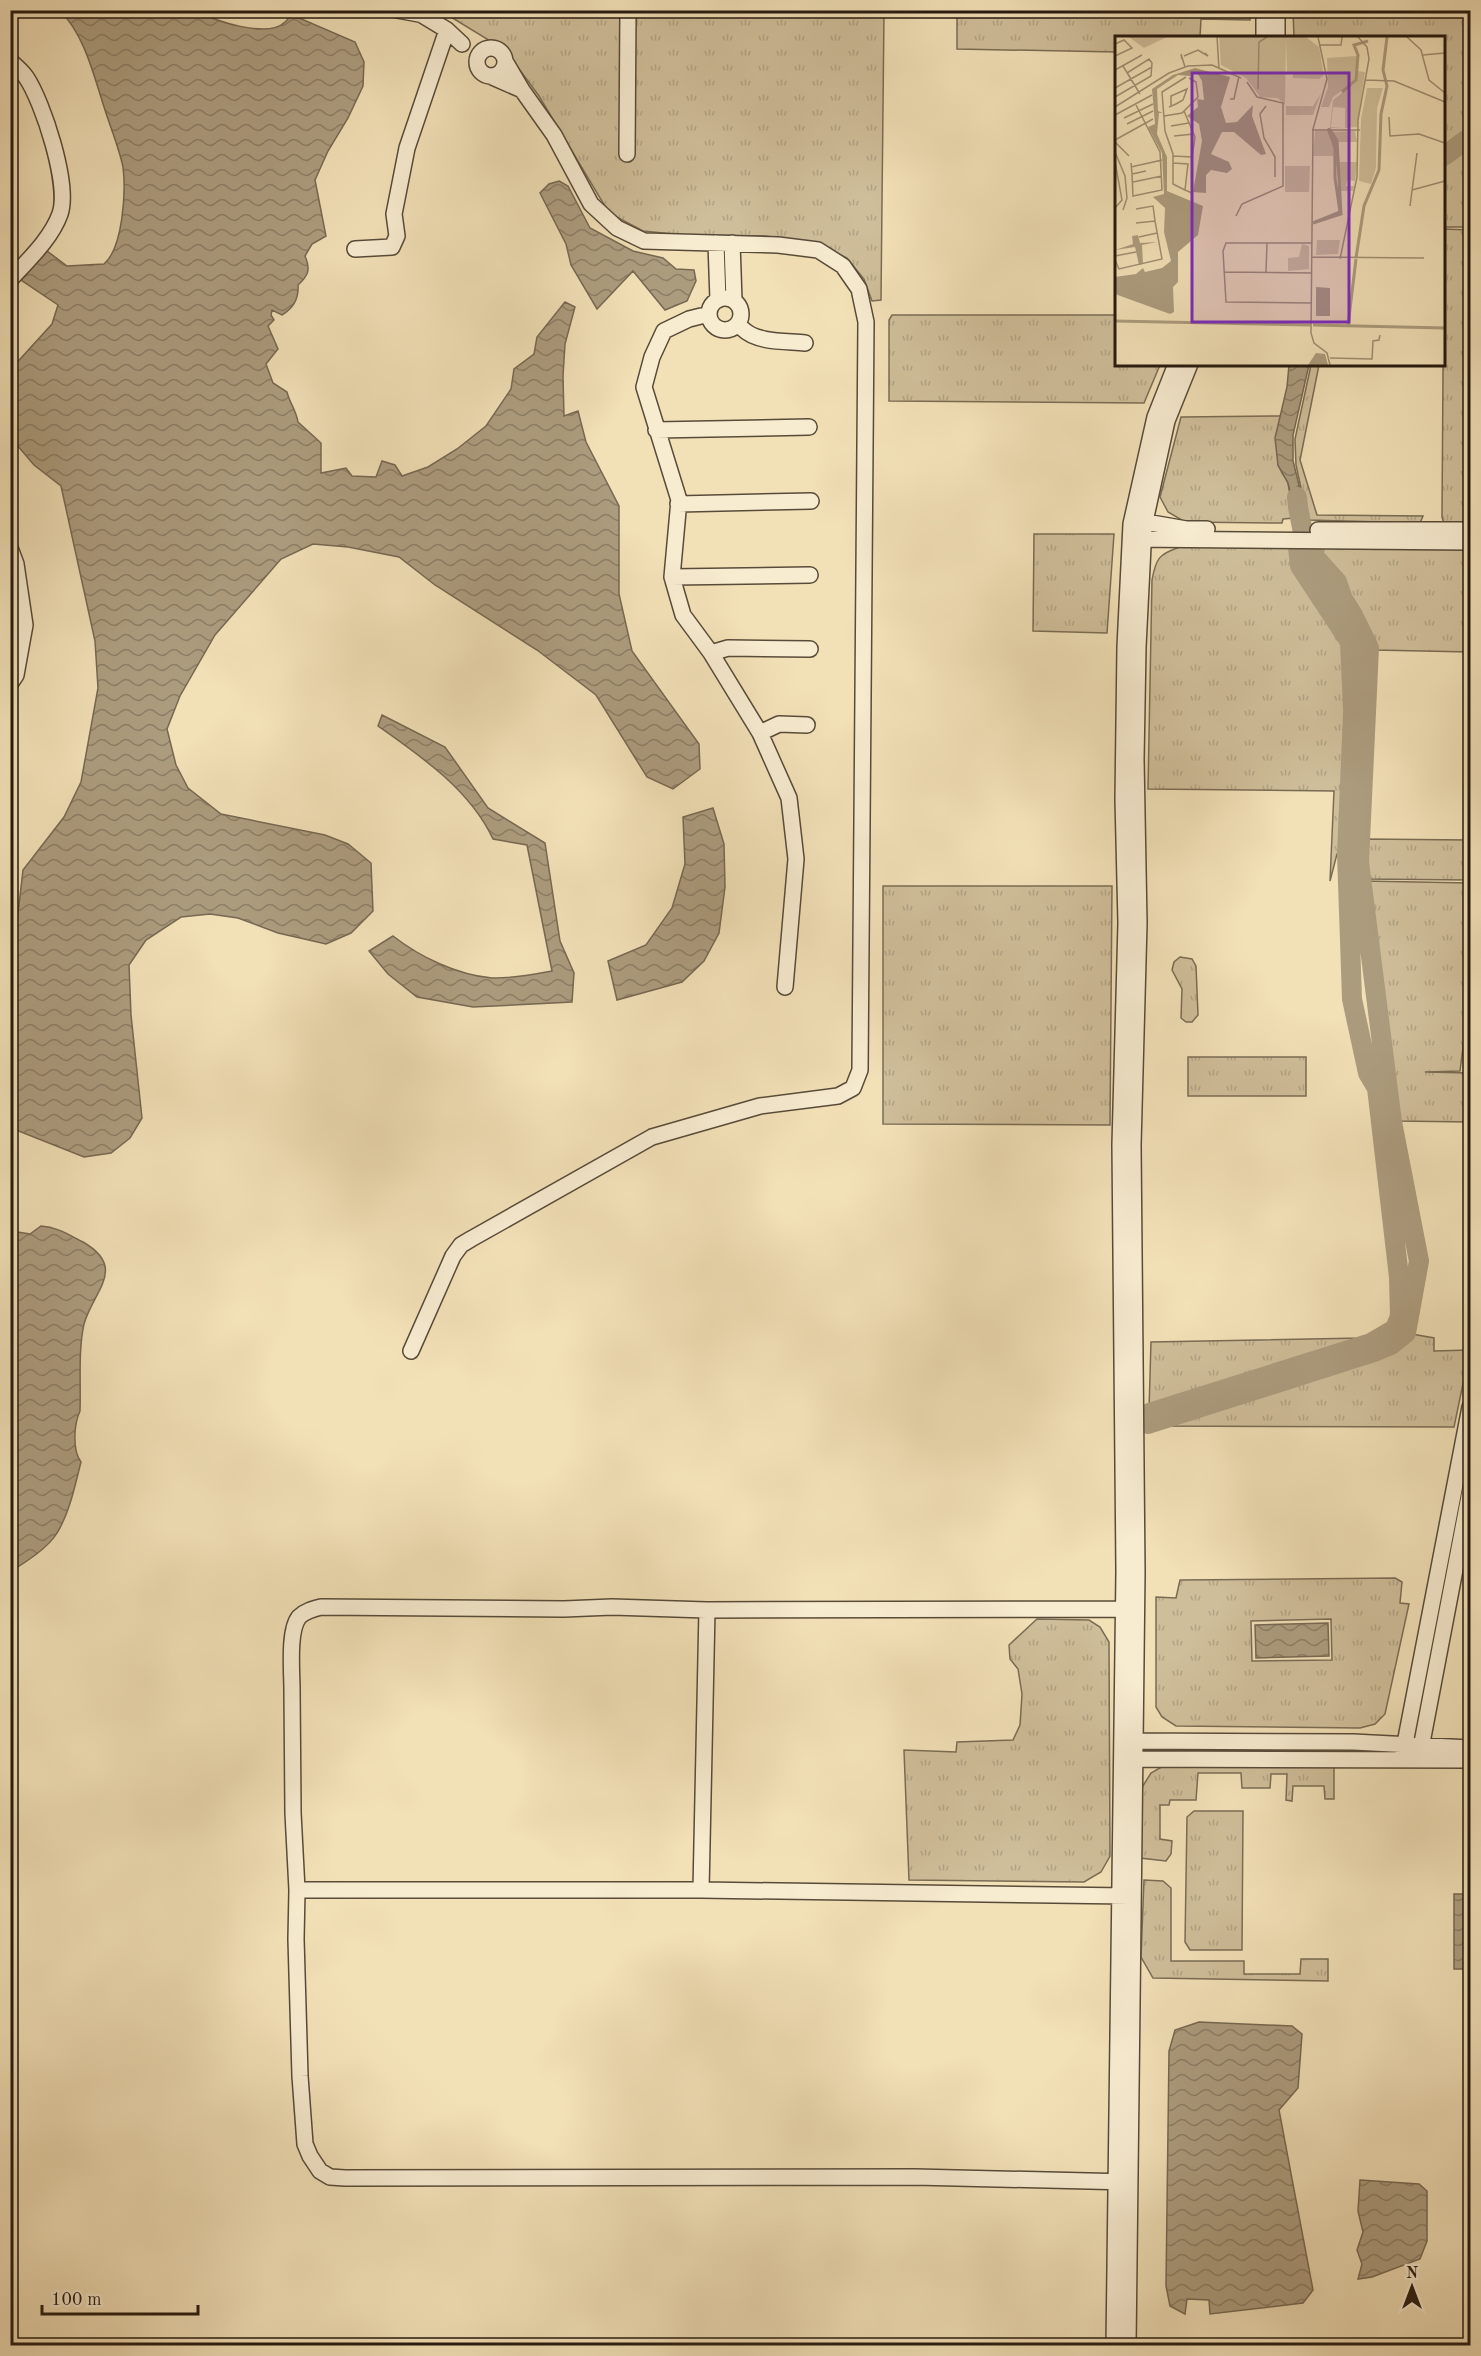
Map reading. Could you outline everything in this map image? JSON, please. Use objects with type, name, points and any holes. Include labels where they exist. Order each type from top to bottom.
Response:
[{"type":"street","points":[[398,10],[416,12],[447,30],[462,44],[482,72],[522,90]]},
{"type":"street","points":[[627,154],[628,10]]},
{"type":"street","points":[[1264,10],[1264,36]]},
{"type":"street","points":[[1277,10],[1277,36]]},
{"type":"street","points":[[356,249],[392,247],[395,244],[397,236],[394,214],[406,148],[447,30]]},
{"type":"street","points":[[411,1351],[453,1256],[461,1245],[652,1137],[759,1106],[838,1096],[853,1088],[860,1070],[866,322],[858,289],[843,266],[818,250],[778,245],[644,241],[617,228],[591,204],[554,135],[522,90],[501,52],[492,48],[462,44]]},
{"type":"street","points":[[477,64],[483,51],[492,48]]},
{"type":"street","points":[[10,61],[26,77],[33,90],[60,167],[63,194],[61,211],[56,223],[45,240],[11,279]]},
{"type":"street","points":[[490,76],[502,70],[505,61]]},
{"type":"street","points":[[716,243],[710,312],[721,330],[738,325]]},
{"type":"street","points":[[732,243],[734,301],[740,310],[738,325]]},
{"type":"street","points":[[734,301],[729,299],[710,312],[664,331],[652,357],[644,387],[678,504],[672,577],[682,615],[711,653],[760,733],[789,798],[796,859],[785,987]]},
{"type":"street","points":[[738,325],[748,334],[760,338],[805,343]]},
{"type":"street","points":[[1128,2346],[1123,2182],[1133,1145],[1138,923],[1137,539],[1155,417],[1175,366]]},
{"type":"street","points":[[1139,521],[1167,421],[1189,366]]},
{"type":"street","points":[[656,430],[809,427]]},
{"type":"street","points":[[678,504],[811,501]]},
{"type":"street","points":[[1139,521],[1186,529],[1292,535]]},
{"type":"street","points":[[1137,539],[1470,530]]},
{"type":"street","points":[[1324,535],[1470,542]]},
{"type":"street","points":[[10,548],[15,564],[14,582],[25,625],[16,675],[10,684]]},
{"type":"street","points":[[672,577],[810,575]]},
{"type":"street","points":[[711,653],[728,648],[810,649]]},
{"type":"street","points":[[760,733],[779,724],[807,725]]},
{"type":"street","points":[[1402,1759],[1470,1407]]},
{"type":"street","points":[[1420,1752],[1470,1491]]},
{"type":"street","points":[[1123,2182],[915,2177],[330,2176],[320,2171],[305,2144],[299,2053],[297,1890],[293,1813],[293,1635],[299,1617],[307,1611],[321,1607],[564,1610],[612,1607],[707,1610],[1130,1609]]},
{"type":"street","points":[[701,1890],[707,1610]]},
{"type":"street","points":[[1128,1741],[1405,1743],[1420,1752],[1470,1760]]},
{"type":"street","points":[[1128,1759],[1402,1759],[1420,1752],[1470,1748]]},
{"type":"street","points":[[297,1890],[701,1890],[1126,1896]]},
{"type":"street","points":[[1114,2346],[1123,2182]]},
{"type":"green space","points":[[1100,10],[1249,11],[1250,20],[1201,19],[1200,36],[1115,36],[1115,52],[957,49],[957,12],[901,11],[1099,13]]},
{"type":"green space","points":[[441,11],[884,11],[881,300],[872,301],[864,279],[847,258],[814,242],[765,236],[683,235],[643,231],[609,213],[539,96],[505,50]]},
{"type":"green space","points":[[1293,11],[1470,11],[1470,127],[1445,145],[1445,36],[1294,36]]},
{"type":"green space","points":[[1470,143],[1470,227],[1445,227],[1445,165],[1456,152]]},
{"type":"green space","points":[[1445,229],[1470,230],[1470,524],[1444,524],[1442,517]]},
{"type":"green space","points":[[892,315],[1115,315],[1115,366],[1160,366],[1144,403],[889,401],[889,320]]},
{"type":"green space","points":[[1311,366],[1319,366],[1300,460],[1317,515],[1423,516],[1420,523],[1308,520],[1296,465],[1295,439]]},
{"type":"green space","points":[[1281,416],[1278,465],[1288,483],[1294,518],[1283,519],[1282,523],[1185,522],[1168,512],[1160,497],[1181,417]]},
{"type":"green space","points":[[1034,534],[1114,534],[1107,633],[1033,631]]},
{"type":"green space","points":[[1180,547],[1298,547],[1300,566],[1350,642],[1347,848],[1337,854],[1330,881],[1334,791],[1148,789],[1152,580],[1160,558],[1167,552]]},
{"type":"green space","points":[[1317,547],[1470,548],[1470,652],[1374,650],[1362,634],[1343,599],[1337,582],[1314,555]]},
{"type":"green space","points":[[1363,839],[1470,840],[1470,880],[1363,879]]},
{"type":"green space","points":[[1363,881],[1470,883],[1470,1016],[1467,1016],[1460,1071],[1425,1072],[1470,1073],[1470,1122],[1395,1121]]},
{"type":"green space","points":[[883,886],[1112,886],[1110,1125],[883,1124]]},
{"type":"green space","points":[[1180,957],[1192,959],[1196,966],[1198,1015],[1192,1022],[1186,1022],[1181,1018],[1182,989],[1172,970],[1174,962]]},
{"type":"green space","points":[[1188,1057],[1306,1057],[1306,1096],[1188,1096]]},
{"type":"green space","points":[[1400,1316],[1395,1329],[1374,1343],[1149,1410],[1151,1342],[1362,1338],[1387,1331]]},
{"type":"green space","points":[[1406,1333],[1434,1338],[1434,1351],[1470,1350],[1454,1427],[1150,1426],[1370,1353],[1391,1345]]},
{"type":"green space","points":[[1395,1578],[1402,1582],[1400,1603],[1409,1604],[1385,1714],[1375,1724],[1360,1728],[1176,1726],[1162,1717],[1156,1707],[1156,1597],[1176,1598],[1180,1580]],"holes":[[[1331,1619],[1332,1660],[1252,1661],[1251,1621]]]},
{"type":"green space","points":[[1037,1619],[1089,1620],[1100,1627],[1109,1642],[1110,1856],[1101,1872],[1084,1882],[909,1880],[904,1750],[956,1752],[957,1742],[1013,1740],[1020,1725],[1022,1694],[1018,1669],[1010,1659],[1009,1645]]},
{"type":"green space","points":[[1165,1765],[1334,1766],[1334,1799],[1325,1799],[1324,1786],[1293,1786],[1292,1801],[1286,1800],[1287,1774],[1271,1774],[1270,1788],[1242,1788],[1241,1773],[1198,1773],[1196,1800],[1170,1800],[1169,1805],[1160,1805],[1160,1839],[1172,1841],[1171,1854],[1166,1861],[1140,1858],[1141,1789],[1151,1773]]},
{"type":"green space","points":[[1194,1811],[1243,1811],[1242,1950],[1190,1950],[1185,1942],[1187,1817]]},
{"type":"green space","points":[[1144,1880],[1163,1881],[1171,1888],[1171,1961],[1244,1961],[1244,1974],[1300,1974],[1301,1959],[1328,1959],[1328,1981],[1153,1978],[1141,1957]]},
{"type":"water","points":[[60,11],[197,11],[228,23],[254,29],[277,27],[288,19],[290,14],[355,42],[364,62],[363,86],[315,180],[326,236],[312,244],[305,256],[308,272],[298,285],[298,294],[293,306],[282,315],[272,310],[271,315],[274,320],[268,326],[278,349],[266,364],[273,383],[287,392],[298,422],[321,443],[321,473],[346,468],[352,476],[376,477],[382,461],[395,465],[402,476],[428,467],[457,449],[486,426],[511,389],[514,369],[534,354],[537,337],[565,302],[575,307],[565,344],[564,416],[578,411],[586,442],[619,506],[619,594],[632,651],[699,744],[700,769],[673,789],[647,777],[596,695],[537,650],[435,585],[399,557],[348,547],[313,544],[281,559],[215,635],[180,696],[167,729],[176,765],[188,788],[221,814],[325,835],[348,844],[371,863],[373,911],[351,933],[326,944],[278,933],[238,918],[210,914],[181,917],[146,940],[129,965],[131,1015],[142,1118],[130,1138],[111,1153],[84,1157],[11,1128],[10,982],[23,870],[64,817],[81,782],[98,688],[95,641],[61,486],[34,465],[11,438],[11,369],[52,324],[58,305],[21,280],[47,251],[67,266],[104,264],[115,246],[119,233],[124,190],[123,167],[93,71],[76,32]]},
{"type":"water","points":[[559,181],[568,186],[590,228],[633,251],[663,258],[676,269],[694,270],[696,281],[687,301],[665,310],[633,271],[597,309],[571,265],[566,244],[540,193],[549,184]]},
{"type":"water","points":[[1289,366],[1309,366],[1293,435],[1293,461],[1308,521],[1293,521],[1293,504],[1288,483],[1278,465],[1275,438],[1287,387]]},
{"type":"water","points":[[382,715],[445,747],[488,808],[545,843],[560,941],[574,973],[572,1002],[473,1007],[417,997],[388,974],[369,951],[393,936],[440,964],[479,976],[506,978],[552,971],[527,845],[493,839],[472,805],[458,790],[428,762],[378,726]]},
{"type":"water","points":[[713,808],[724,844],[725,887],[719,933],[704,961],[682,982],[617,1000],[608,961],[646,945],[672,908],[685,864],[683,817]]},
{"type":"water","points":[[41,1226],[58,1230],[83,1242],[103,1261],[105,1271],[104,1280],[88,1312],[82,1334],[80,1411],[75,1437],[76,1451],[81,1462],[72,1498],[62,1525],[48,1544],[11,1571],[11,1231],[30,1234]]},
{"type":"water","points":[[1328,1623],[1329,1656],[1256,1658],[1255,1625]]},
{"type":"water","points":[[1454,1894],[1470,1894],[1470,1969],[1454,1969]]},
{"type":"water","points":[[1199,2022],[1292,2026],[1302,2034],[1298,2088],[1279,2110],[1313,2290],[1303,2303],[1210,2314],[1209,2300],[1187,2299],[1185,2314],[1170,2306],[1166,2286],[1169,2051],[1175,2030]]},
{"type":"water","points":[[1360,2180],[1419,2184],[1427,2191],[1427,2241],[1420,2259],[1372,2277],[1358,2279],[1362,2264],[1357,2250],[1363,2232],[1358,2211]]},
{"type":"waterway","points":[[1445,155],[1470,137]]},
{"type":"waterway","points":[[1297,497],[1298,507],[1310,568],[1356,644],[1347,854],[1352,999],[1368,1073],[1377,1088],[1399,1277],[1400,1316],[1395,1329],[1371,1343],[1149,1413],[1148,1424],[1374,1352],[1391,1345],[1406,1333],[1419,1261],[1392,1122],[1359,862],[1369,648],[1343,599],[1337,582],[1312,554],[1315,548],[1298,547],[1300,566],[1350,642],[1353,709]]}]
